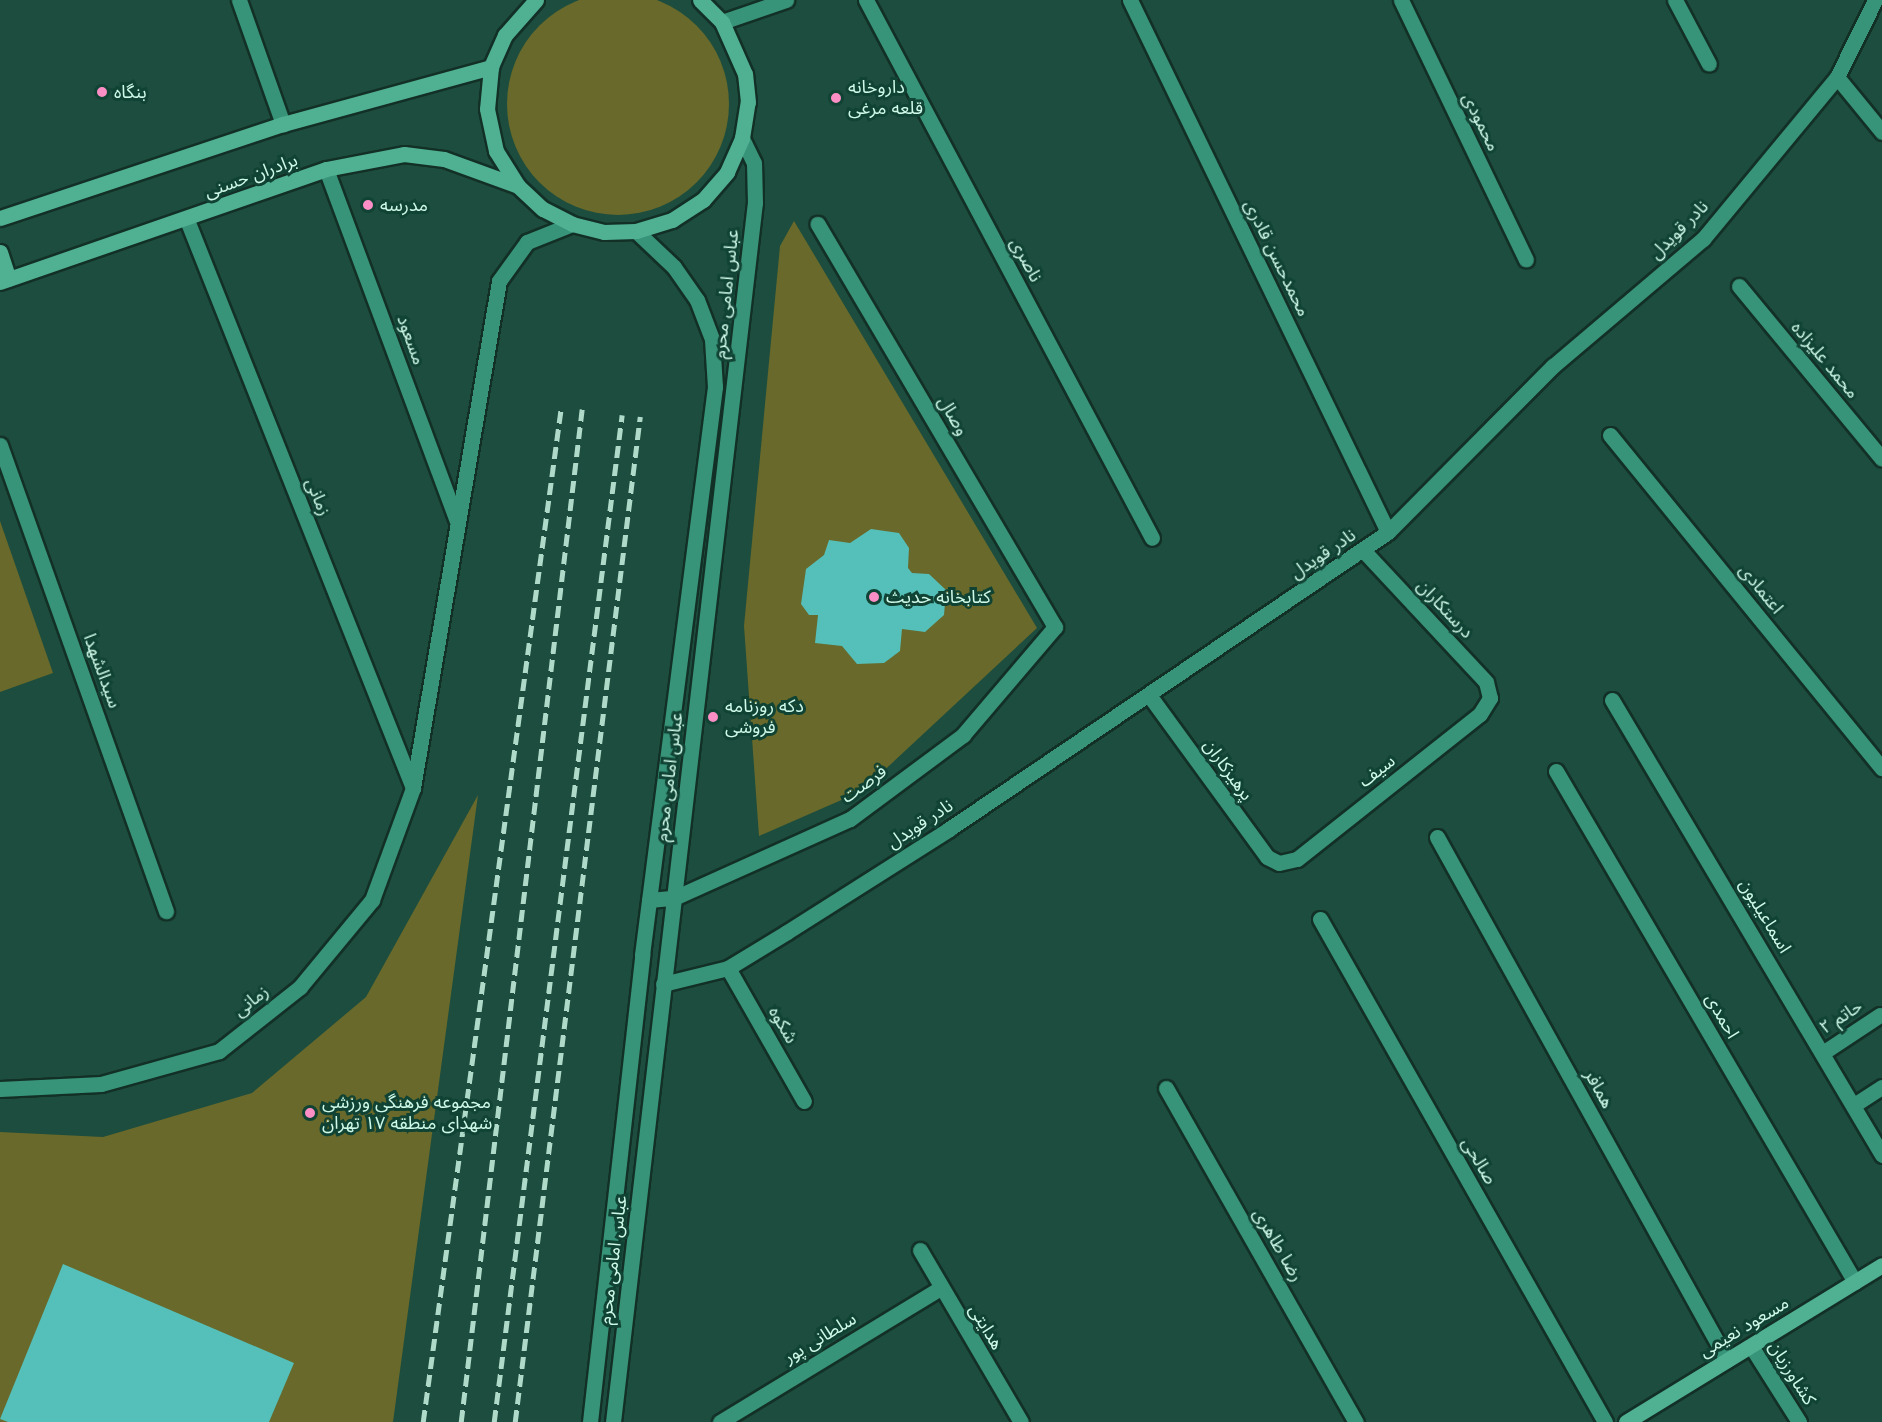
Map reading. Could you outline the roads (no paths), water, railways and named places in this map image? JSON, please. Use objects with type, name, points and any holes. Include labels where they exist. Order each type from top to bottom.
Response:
[{"type":"main road","points":[[536,0],[505,35],[491,67],[487,109],[496,151],[518,186],[543,209],[572,224],[604,232],[636,231],[672,220],[703,200],[728,172],[742,138],[748,102],[746,74],[722,22],[703,1]]},
{"type":"main road","name":"برادران حسنی","points":[[0,218],[283,124],[491,67]]},
{"type":"main road","name":"برادران حسنی","points":[[4,280],[187,220],[326,169],[404,154],[444,159],[518,186]]},
{"type":"main road","points":[[0,252],[4,280]]},
{"type":"main road","name":"مسعود نعیمی","points":[[1626,1422],[1882,1265]]},
{"type":"street","points":[[239,0],[283,124]]},
{"type":"street","points":[[722,22],[786,0]]},
{"type":"street","name":"ناصری","points":[[866,0],[1152,538]]},
{"type":"street","name":"محمدحسن قادری","points":[[1130,0],[1388,532]]},
{"type":"street","name":"محمودی","points":[[1401,0],[1526,260]]},
{"type":"street","points":[[1675,0],[1709,64]]},
{"type":"street","name":"نادر قویدل","points":[[663,984],[728,968],[949,829],[1364,551],[1388,532],[1553,366],[1702,239],[1837,77],[1875,0]]},
{"type":"street","points":[[1837,77],[1882,132]]},
{"type":"street","name":"عباس امامی محرم","points":[[614,1422],[663,984],[756,203],[754,163],[742,138]]},
{"type":"street","name":"مسعود","points":[[326,169],[459,524]]},
{"type":"street","name":"زمانی","points":[[187,220],[413,788]]},
{"type":"street","name":"زمانی","points":[[0,1089],[101,1084],[219,1051],[300,987],[372,900],[413,788],[499,281],[527,242],[572,224]]},
{"type":"street","name":"وصال","points":[[818,224],[1055,627]]},
{"type":"street","name":"عباس امامی محرم","points":[[590,1422],[649,900],[715,387],[712,339],[697,300],[674,267],[636,231]]},
{"type":"street","name":"محمد علیزاده","points":[[1739,286],[1882,459]]},
{"type":"street","name":"اعتمادی","points":[[1610,435],[1882,768]]},
{"type":"street","name":"سیدالشهدا","points":[[0,445],[166,911]]},
{"type":"street","name":"درستکاران","points":[[1364,551],[1486,682],[1490,698]]},
{"type":"street","name":"فرصت","points":[[649,900],[674,898],[850,819],[963,735],[1055,627]]},
{"type":"street","name":"پرهیزکاران","points":[[1149,695],[1267,857],[1279,863]]},
{"type":"street","name":"سیف","points":[[1279,863],[1297,859],[1480,714],[1490,698]]},
{"type":"street","name":"اسماعیلیون","points":[[1612,700],[1824,1052],[1882,1155]]},
{"type":"street","name":"احمدی","points":[[1556,771],[1855,1282]]},
{"type":"street","name":"همافر","points":[[1437,837],[1727,1360]]},
{"type":"street","name":"صالحی","points":[[1320,919],[1605,1422]]},
{"type":"street","name":"شکوه","points":[[728,968],[804,1101]]},
{"type":"street","name":"حاتم ۲","points":[[1824,1052],[1881,1015]]},
{"type":"street","points":[[1854,1105],[1882,1087]]},
{"type":"street","name":"رضا طاهری","points":[[1166,1088],[1356,1422]]},
{"type":"street","name":"هدایتی","points":[[920,1250],[940,1288],[1021,1422]]},
{"type":"street","name":"سلطانی پور","points":[[720,1422],[940,1288]]},
{"type":"street","name":"کشاورزیان","points":[[1751,1346],[1799,1422]]},
{"type":"railway","points":[[423,1422],[561,408]]},
{"type":"railway","points":[[461,1422],[582,409]]},
{"type":"railway","points":[[494,1422],[622,415]]},
{"type":"railway","points":[[515,1422],[640,417]]},
{"type":"place","name":"بنگاه","points":[[102,92]]},
{"type":"place","name":"داروخانه قلعه مرغی","points":[[836,98]]},
{"type":"place","name":"مدرسه","points":[[368,205]]},
{"type":"place","name":"کتابخانه حدیث","points":[[874,597]]},
{"type":"place","name":"دکه روزنامه فروشی","points":[[713,717]]},
{"type":"place","name":"مجموعه فرهنگی ورزشی شهدای منطقه ۱۷ تهران","points":[[310,1113]]}]
